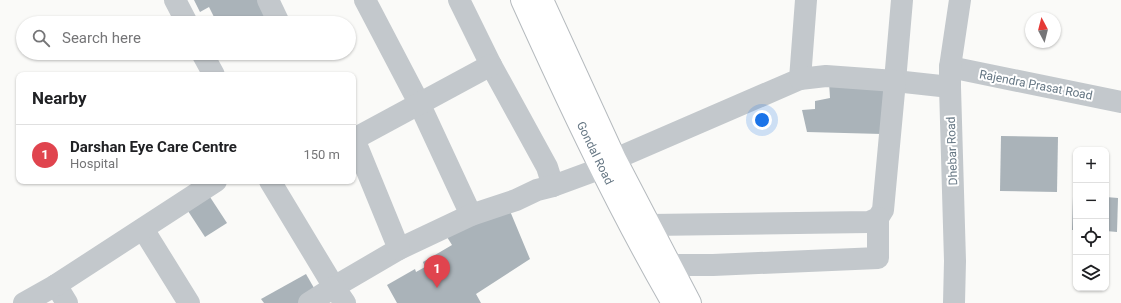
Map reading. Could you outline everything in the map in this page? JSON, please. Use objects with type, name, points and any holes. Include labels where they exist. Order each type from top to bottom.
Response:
[{"type":"main road","name":"Gondal Road","points":[[522,0],[609,164],[650,225],[690,303]]},
{"type":"main road","name":"Gondal Road","points":[[542,0],[656,274],[673,303]]},
{"type":"street","points":[[175,0],[183,16]]},
{"type":"street","points":[[268,0],[275,16]]},
{"type":"street","points":[[365,0],[419,103],[471,215]]},
{"type":"street","points":[[459,0],[491,65],[547,167],[553,186]]},
{"type":"street","points":[[800,79],[806,0]]},
{"type":"street","points":[[670,265],[713,266],[878,258],[878,218],[883,210],[902,0]]},
{"type":"street","name":"Dhebar Road","points":[[954,303],[955,262],[950,77],[960,0]]},
{"type":"street","points":[[206,60],[212,72]]},
{"type":"street","points":[[356,138],[491,65]]},
{"type":"street","name":"Rajendra Prasat Road","points":[[309,303],[340,295],[399,249],[471,215],[516,200],[536,190],[553,186],[609,164],[800,79],[826,76],[895,82],[950,77],[1121,102]]},
{"type":"street","points":[[356,144],[399,249]]},
{"type":"street","points":[[24,303],[61,294],[143,229],[211,184]]},
{"type":"street","points":[[274,184],[340,295]]},
{"type":"street","points":[[650,225],[869,222],[878,218]]},
{"type":"street","points":[[143,229],[189,303]]},
{"type":"building","points":[[194,0],[261,0],[270,16],[214,16],[209,7],[200,12]]},
{"type":"building","points":[[829,82],[887,86],[882,134],[807,132],[802,110],[815,109],[815,101],[830,98]]},
{"type":"building","points":[[1001,136],[1058,137],[1057,192],[1000,191]]},
{"type":"building","points":[[1073,196],[1073,230],[1072,230]]},
{"type":"building","points":[[210,197],[227,223],[205,237],[188,211]]},
{"type":"building","points":[[1109,197],[1118,198],[1117,232],[1109,231]]},
{"type":"building","points":[[510,211],[530,259],[476,294],[481,303],[397,303],[387,285],[415,269],[416,272],[425,267],[423,262],[452,245],[447,237],[467,227]]},
{"type":"building","points":[[306,274],[318,295],[302,303],[264,303],[261,299]]},
{"type":"place","name":"Darshan Eye Care Centre","points":[[437,288]]}]
